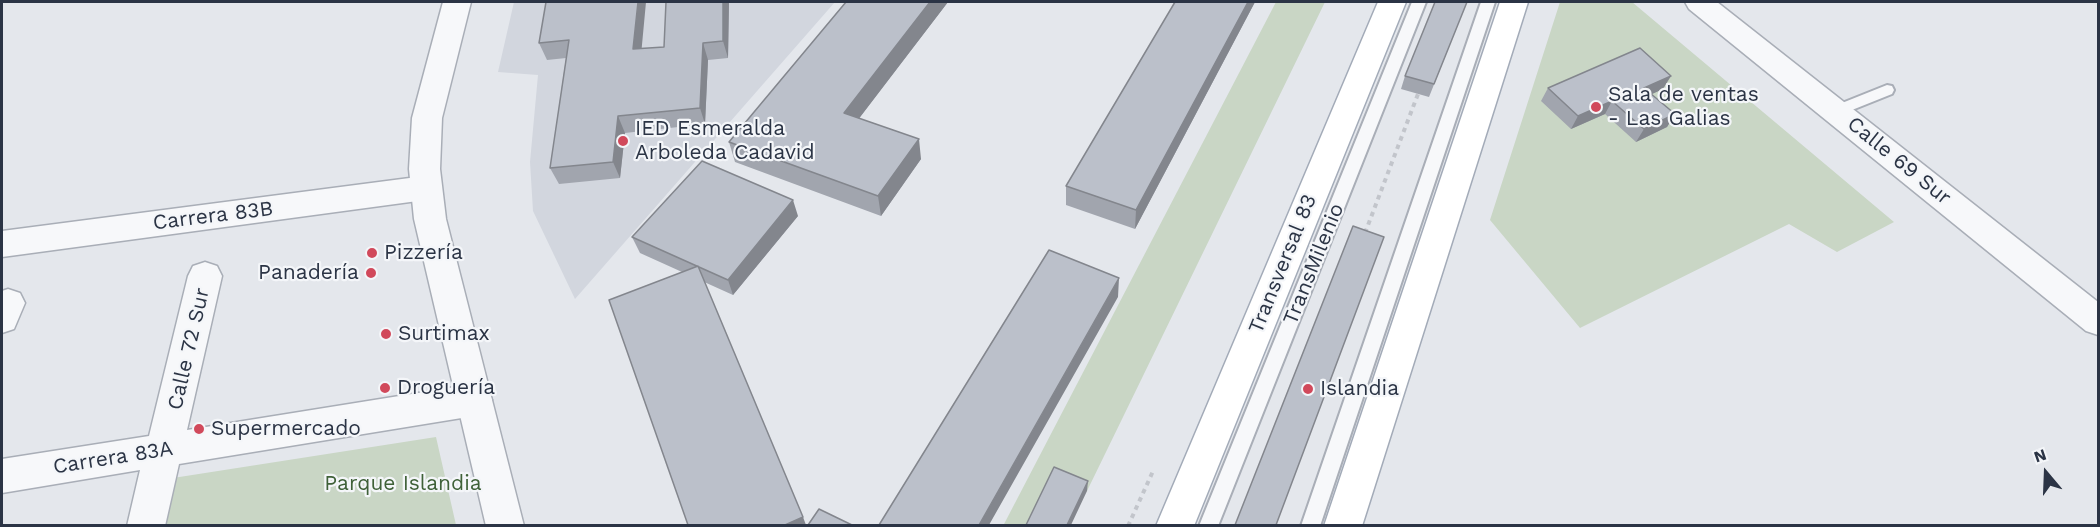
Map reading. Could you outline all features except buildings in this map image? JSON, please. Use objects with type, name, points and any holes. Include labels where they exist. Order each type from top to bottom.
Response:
[{"type":"main road","name":"Transversal 83","points":[[1175,525],[1392,2]]},
{"type":"main road","points":[[1343,525],[1514,2]]},
{"type":"street","points":[[457,2],[427,118],[424,152],[425,188],[430,219],[506,525]]},
{"type":"street","name":"Calle 69 Sur","points":[[1699,2],[2098,321]]},
{"type":"street","name":"Carrera 83B","points":[[2,244],[425,188]]},
{"type":"street","name":"Calle 72 Sur","points":[[146,525],[166,450],[205,276]]},
{"type":"street","name":"Carrera 83A","points":[[2,476],[474,400]]},
{"type":"lane","name":"TransMilenio","points":[[1208,525],[1419,2]]},
{"type":"lane","points":[[1310,525],[1488,2]]},
{"type":"lane","points":[[1837,111],[1887,90]]},
{"type":"path","points":[[1364,235],[1418,94]]},
{"type":"shaded area","name":"IED Esmeralda Arboleda Cadavid","points":[[514,2],[835,2],[575,299],[533,211],[530,162],[538,75],[498,72]]},
{"type":"green space","points":[[1276,2],[1325,2],[1087,491],[1031,525],[1003,526]]},
{"type":"green space","points":[[1560,2],[1632,2],[1894,222],[1837,252],[1789,224],[1580,328],[1490,220]]},
{"type":"green space","name":"Parque Islandia","points":[[436,437],[456,525],[161,526],[173,478]]},
{"type":"place","name":"Sala de ventas - Las Galias","points":[[1596,107]]},
{"type":"place","name":"IED Esmeralda Arboleda Cadavid","points":[[623,141]]},
{"type":"place","name":"Pizzería","points":[[372,253]]},
{"type":"place","name":"Panadería","points":[[371,273]]},
{"type":"place","name":"Surtimax","points":[[386,334]]},
{"type":"place","name":"Droguería","points":[[385,388]]},
{"type":"place","name":"Islandia","points":[[1308,389]]},
{"type":"place","name":"Supermercado","points":[[199,429]]}]
